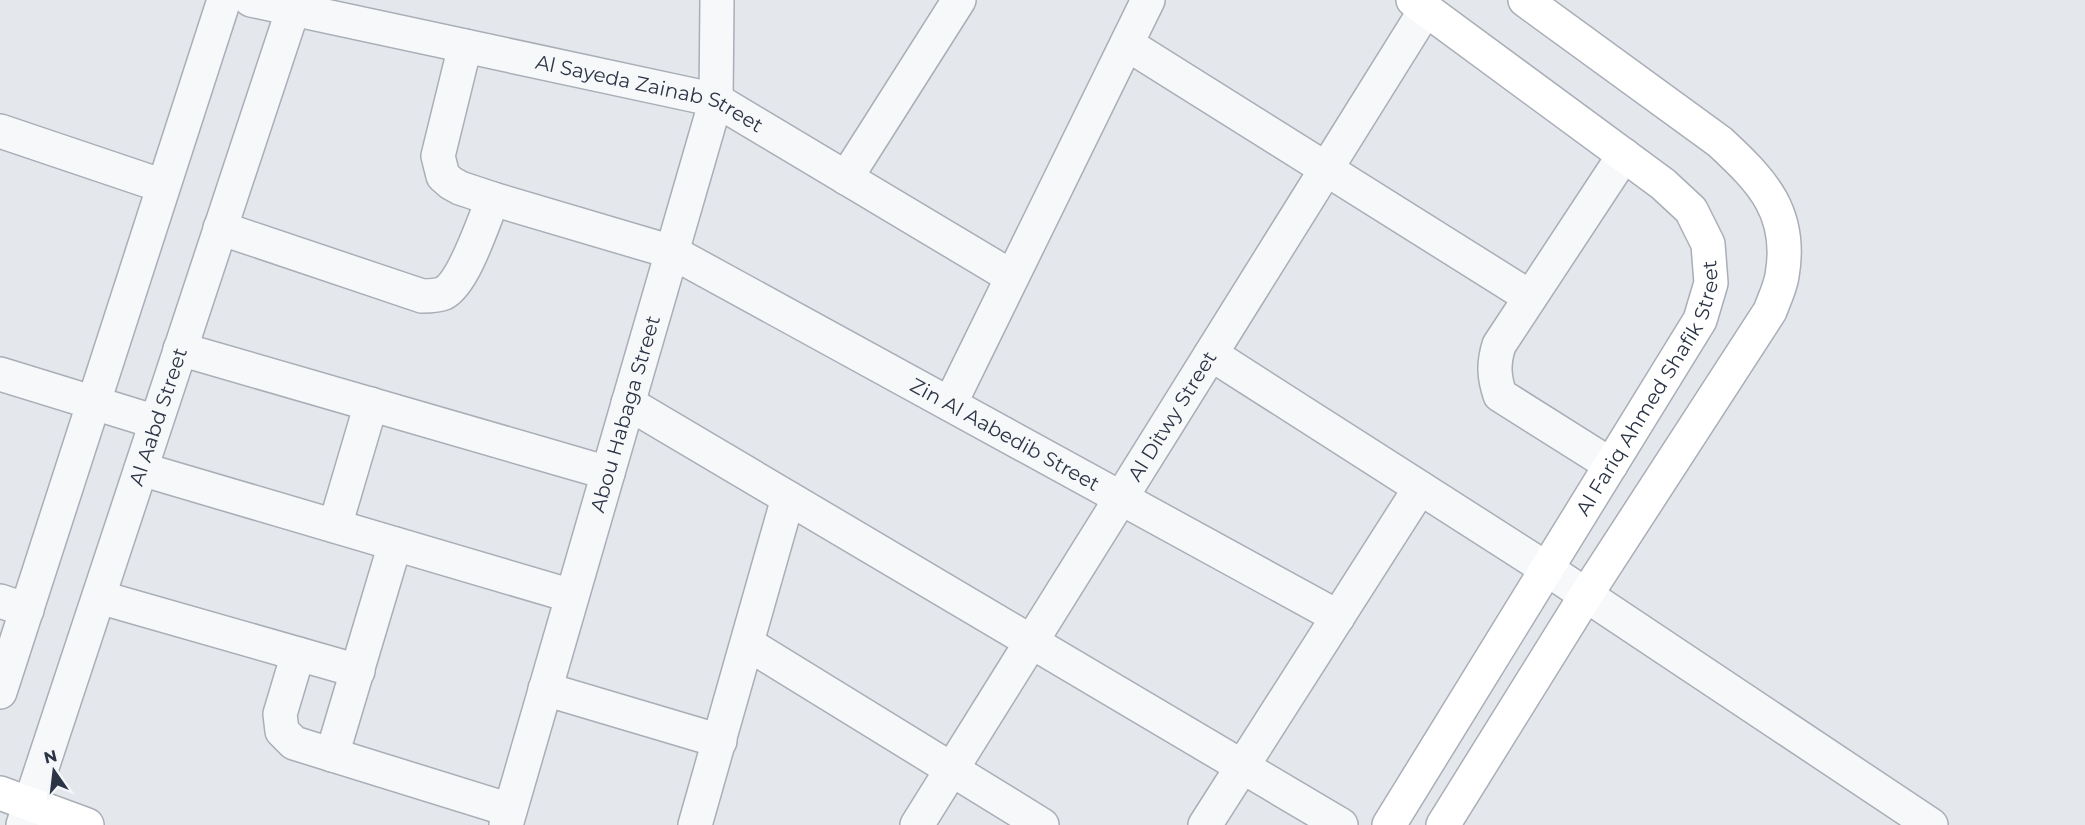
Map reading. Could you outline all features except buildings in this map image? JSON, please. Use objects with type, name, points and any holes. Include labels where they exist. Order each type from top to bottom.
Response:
[{"type":"street","points":[[0,692],[13,605],[93,403],[224,0]]},
{"type":"street","name":"Al Sayeda Zainab Street","points":[[250,0],[716,100],[1012,277]]},
{"type":"street","name":"Abou Habaga Street","points":[[508,818],[716,100],[717,0]]},
{"type":"street","points":[[846,178],[959,0]]},
{"type":"street","points":[[950,404],[1148,0]]},
{"type":"street","points":[[1443,825],[1586,595],[1770,311],[1782,278],[1785,248],[1778,213],[1764,187],[1720,142],[1525,0]]},
{"type":"street","name":"Al Fariq Ahmed Shafik Street","points":[[1389,825],[1700,320],[1711,283],[1708,244],[1691,210],[1663,184],[1419,4]]},
{"type":"street","name":"Al Ditwy Street","points":[[917,825],[1326,169],[1419,4]]},
{"type":"street","name":"Al Aabd Street","points":[[18,807],[99,597],[293,9]]},
{"type":"street","points":[[1127,44],[1530,297]]},
{"type":"street","name":"Zin Al Aabedib Street","points":[[465,46],[438,156],[443,176],[451,183],[493,199],[672,252],[1338,617]]},
{"type":"street","points":[[0,131],[163,186]]},
{"type":"street","points":[[1611,465],[1500,395],[1494,379],[1494,362],[1499,345],[1624,155]]},
{"type":"street","points":[[220,228],[422,296],[433,296],[444,293],[460,278],[493,199]]},
{"type":"street","points":[[180,348],[608,473]]},
{"type":"street","points":[[1211,354],[1547,569],[1931,825]]},
{"type":"street","points":[[0,374],[156,422]]},
{"type":"street","points":[[628,403],[1341,825]]},
{"type":"street","points":[[335,526],[371,404]]},
{"type":"street","points":[[141,469],[572,596]]},
{"type":"street","points":[[1205,825],[1420,488]]},
{"type":"street","points":[[695,825],[788,498]]},
{"type":"street","points":[[332,755],[395,544]]},
{"type":"street","points":[[99,597],[358,671]]},
{"type":"street","points":[[748,644],[1042,825]]},
{"type":"street","points":[[298,654],[280,714],[282,731],[294,743],[508,818]]},
{"type":"street","points":[[545,689],[720,741]]},
{"type":"street","points":[[18,807],[87,825]]}]
